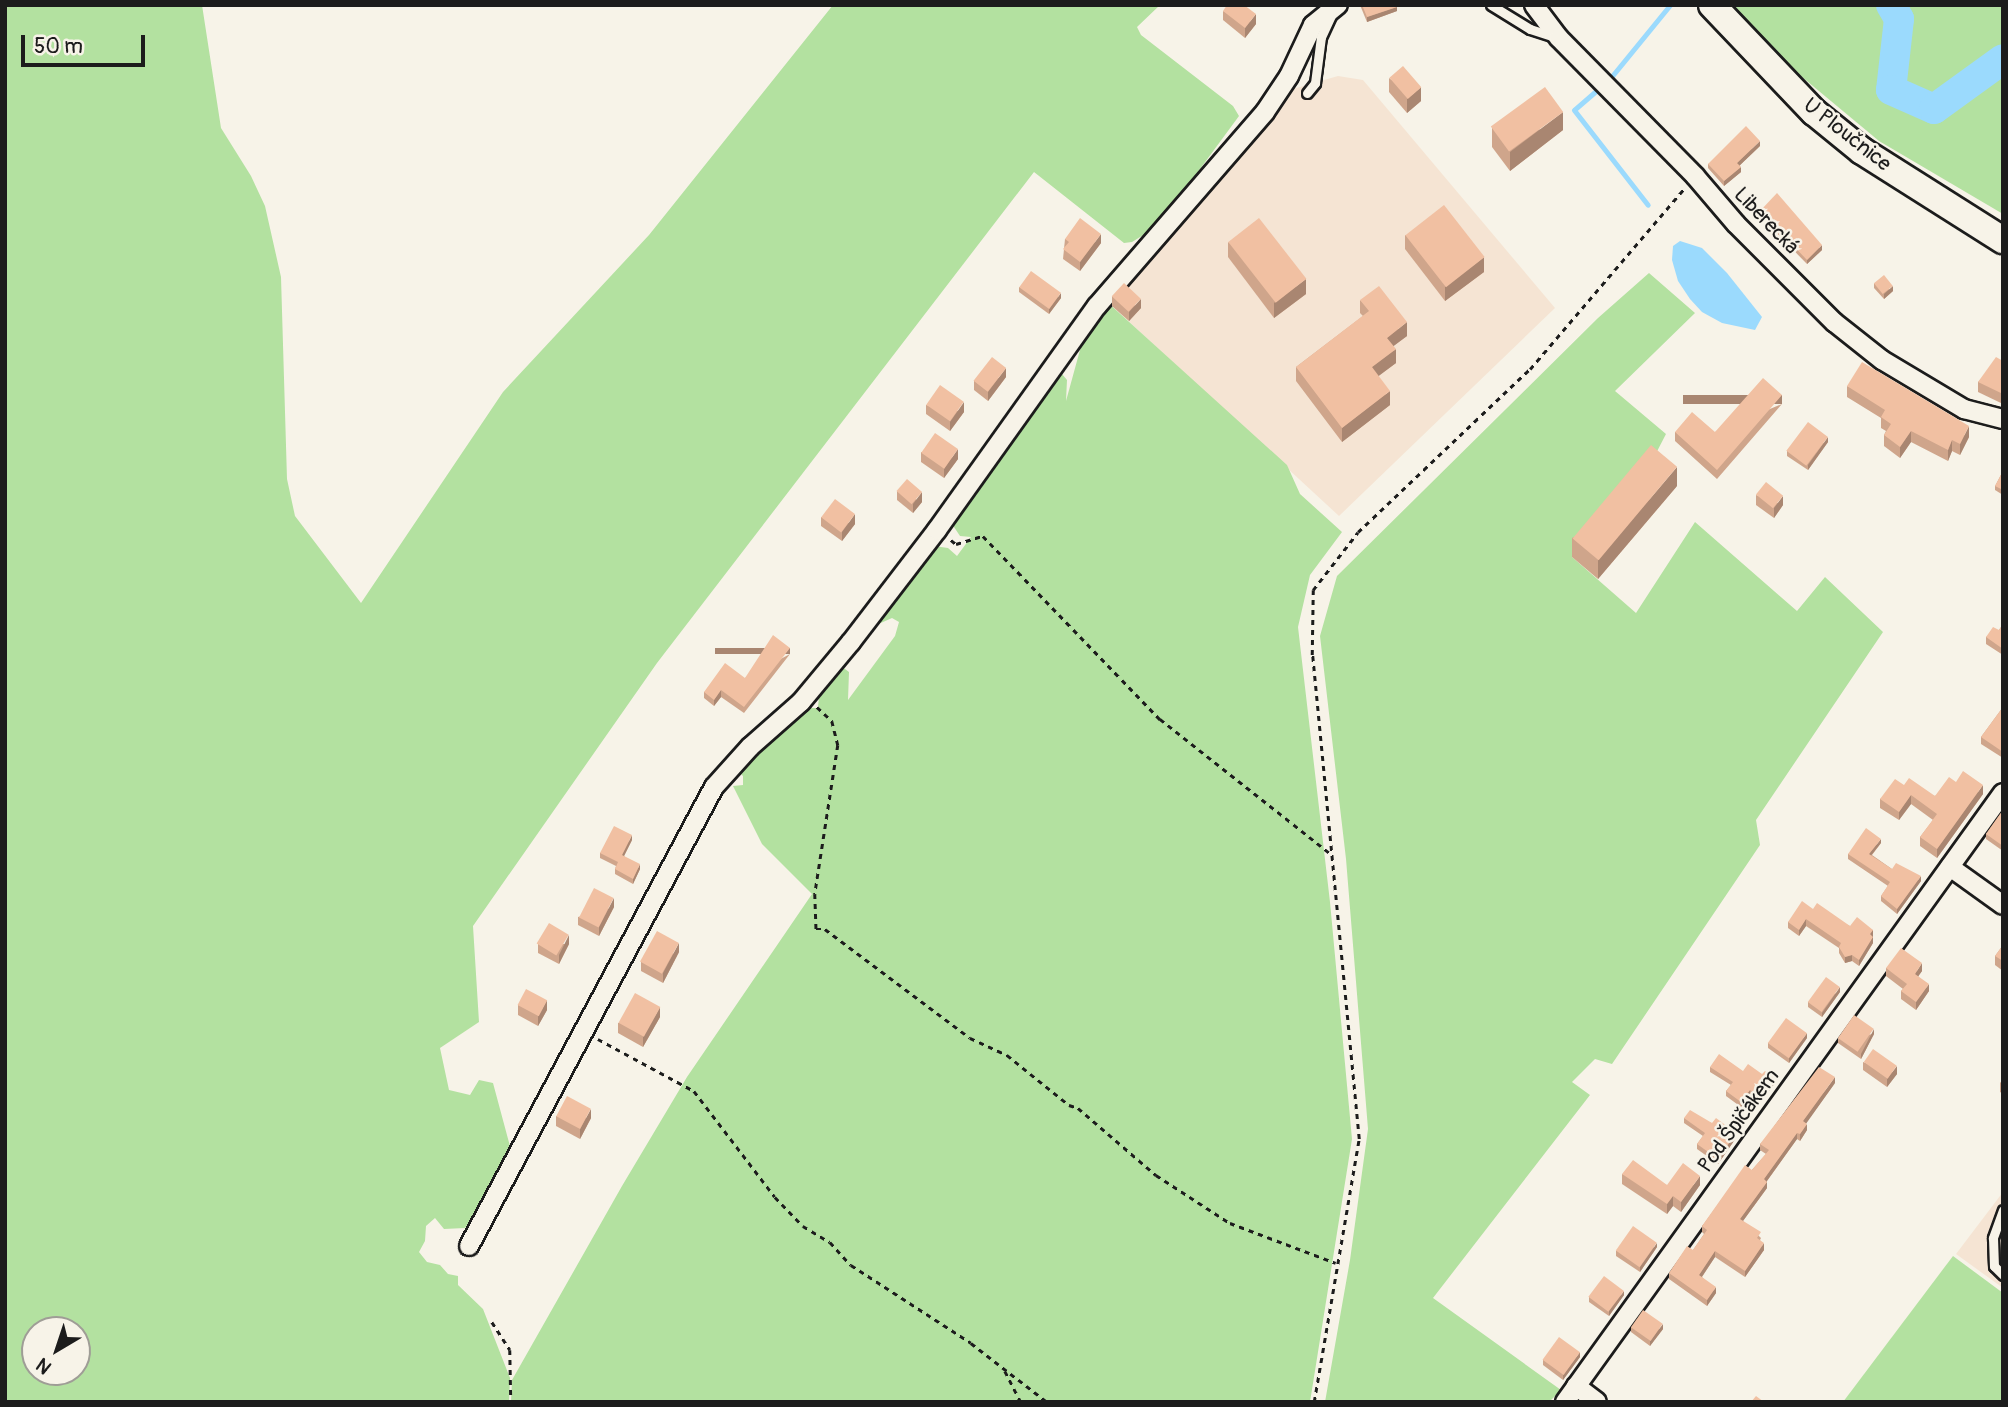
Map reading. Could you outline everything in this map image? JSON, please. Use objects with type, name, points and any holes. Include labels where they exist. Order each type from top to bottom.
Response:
[{"type":"main road","name":"U Ploučnice","points":[[1712,5],[1814,112],[1862,151],[2003,240]]},
{"type":"street","name":"Liberecká","points":[[1534,5],[1559,38],[1695,176],[1736,225],[1825,312],[1882,360],[1964,409],[2003,419]]},
{"type":"street","points":[[469,1246],[714,787],[750,747],[801,702],[937,530],[1097,306],[1265,112],[1289,76],[1313,25],[1336,7]]},
{"type":"street","name":"Pod Špičákem","points":[[1565,1402],[2003,793]]},
{"type":"street","points":[[1950,867],[2003,905]]},
{"type":"street","points":[[1576,1386],[1597,1402]]},
{"type":"lane","points":[[1491,5],[1530,29],[1559,38]]},
{"type":"lane","points":[[1307,93],[1315,83],[1321,37],[1336,7]]},
{"type":"lane","points":[[2003,1210],[1993,1238],[1994,1266],[2003,1275]]},
{"type":"path","points":[[1314,1402],[1359,1139],[1312,655],[1314,590],[1358,532],[1530,369],[1695,176]]},
{"type":"path","points":[[937,530],[956,544],[983,536],[1160,719],[1331,854]]},
{"type":"path","points":[[801,702],[818,708],[832,721],[838,746],[815,894],[816,929],[825,929],[970,1038],[1007,1055],[1069,1105],[1078,1108],[1156,1175],[1230,1223],[1338,1263]]},
{"type":"path","points":[[583,1031],[694,1091],[775,1197],[803,1226],[830,1242],[851,1265],[971,1343],[1047,1402]]},
{"type":"path","points":[[492,1322],[510,1350],[511,1402]]},
{"type":"path","points":[[1004,1368],[1021,1402]]},
{"type":"shaded area","points":[[1338,76],[1363,80],[1555,308],[1339,516],[1111,305],[1293,89]]},
{"type":"shaded area","points":[[2003,1192],[2003,1288],[1956,1254]]},
{"type":"green space","points":[[5,5],[202,5],[221,128],[251,176],[265,206],[281,277],[287,479],[295,516],[361,603],[503,392],[649,235],[833,5],[1160,5],[1137,27],[1141,35],[1233,106],[1239,116],[1158,226],[1132,242],[1124,243],[1034,172],[657,663],[473,926],[479,1022],[440,1048],[449,1090],[470,1095],[479,1080],[493,1083],[511,1150],[485,1200],[465,1228],[444,1229],[435,1218],[426,1226],[425,1241],[419,1252],[427,1262],[440,1265],[448,1274],[458,1276],[458,1285],[483,1309],[510,1378],[509,1402],[5,1402]]},
{"type":"green space","points":[[1731,5],[2003,5],[2003,214],[1879,141],[1790,67]]},
{"type":"green space","points":[[1649,273],[1695,313],[1615,391],[1666,434],[1651,463],[1572,557],[1636,613],[1695,522],[1797,611],[1825,577],[1883,632],[1756,820],[1760,845],[1612,1064],[1595,1059],[1572,1082],[1590,1095],[1433,1298],[1561,1390],[1549,1402],[1325,1402],[1350,1260],[1368,1129],[1346,859],[1320,636],[1337,576],[1598,318]]},
{"type":"green space","points":[[1106,301],[1287,465],[1300,494],[1342,532],[1310,575],[1298,627],[1330,902],[1352,1139],[1310,1402],[511,1402],[512,1380],[622,1186],[687,1077],[812,894],[762,844],[733,786],[743,785],[743,776],[737,770],[803,708],[818,708],[820,683],[837,663],[849,672],[848,700],[895,636],[899,622],[892,618],[874,626],[934,546],[948,548],[957,556],[971,537],[960,536],[952,524],[1051,382],[1062,374],[1067,380],[1066,401],[1083,339]]},
{"type":"green space","points":[[1953,1256],[2003,1293],[2003,1402],[1843,1402]]},
{"type":"water","points":[[1680,241],[1702,248],[1727,273],[1762,317],[1755,330],[1722,323],[1702,312],[1690,299],[1678,281],[1672,260],[1673,246]]},
{"type":"building","points":[[1227,5],[1244,5],[1256,14],[1245,28],[1223,11]]},
{"type":"building","points":[[1362,5],[1396,5],[1397,7],[1367,17]]},
{"type":"building","points":[[1403,66],[1421,87],[1408,99],[1389,78]]},
{"type":"building","points":[[1545,87],[1563,112],[1509,151],[1491,126]]},
{"type":"building","points":[[1746,126],[1760,141],[1737,163],[1741,167],[1724,181],[1708,164]]},
{"type":"building","points":[[1777,193],[1822,245],[1807,260],[1760,211]]},
{"type":"building","points":[[1444,205],[1485,257],[1446,287],[1405,235]]},
{"type":"building","points":[[1080,218],[1101,234],[1080,262],[1063,249],[1069,242],[1065,239]]},
{"type":"building","points":[[1259,218],[1306,279],[1276,303],[1228,242]]},
{"type":"building","points":[[1031,271],[1061,293],[1049,309],[1019,287]]},
{"type":"building","points":[[1884,275],[1893,286],[1883,294],[1874,283]]},
{"type":"building","points":[[1124,283],[1141,299],[1129,312],[1112,296]]},
{"type":"building","points":[[1379,286],[1407,322],[1387,338],[1396,349],[1372,367],[1390,391],[1342,428],[1296,367],[1369,311],[1360,300]]},
{"type":"building","points":[[992,357],[1006,368],[988,392],[974,381]]},
{"type":"building","points":[[1996,357],[2003,361],[2003,394],[1978,382]]},
{"type":"building","points":[[1862,362],[1969,426],[1960,444],[1952,440],[1948,450],[1911,431],[1900,447],[1884,435],[1891,424],[1881,417],[1885,410],[1847,386]]},
{"type":"building","points":[[1763,378],[1782,395],[1717,470],[1675,432],[1692,412],[1715,432]]},
{"type":"building","points":[[940,385],[964,402],[950,421],[926,405]]},
{"type":"building","points":[[1808,422],[1828,437],[1806,466],[1786,451]]},
{"type":"building","points":[[935,433],[958,449],[944,469],[921,453]]},
{"type":"building","points":[[1651,445],[1677,467],[1599,560],[1573,538]]},
{"type":"building","points":[[2003,471],[2003,490],[1995,486]]},
{"type":"building","points":[[907,479],[922,492],[912,504],[897,491]]},
{"type":"building","points":[[1766,482],[1783,496],[1773,508],[1756,494]]},
{"type":"building","points":[[835,499],[855,514],[841,532],[821,517]]},
{"type":"building","points":[[2003,624],[2003,649],[1986,637],[1993,627],[1999,630]]},
{"type":"building","points":[[773,635],[790,648],[744,707],[721,690],[714,700],[704,692],[725,663],[745,678]]},
{"type":"building","points":[[2003,707],[2003,752],[1981,737]]},
{"type":"building","points":[[1963,771],[1983,785],[1937,849],[1920,837],[1937,814],[1911,795],[1899,812],[1880,799],[1895,779],[1904,785],[1909,778],[1935,796],[1949,777],[1956,782]]},
{"type":"building","points":[[2003,810],[2003,846],[1986,834]]},
{"type":"building","points":[[614,826],[632,835],[622,855],[640,864],[633,879],[615,869],[618,862],[600,853]]},
{"type":"building","points":[[1866,828],[1881,839],[1869,854],[1892,869],[1896,863],[1921,876],[1897,909],[1881,896],[1890,882],[1848,854]]},
{"type":"building","points":[[594,888],[614,898],[599,927],[579,917]]},
{"type":"building","points":[[1802,901],[1813,909],[1817,903],[1850,926],[1857,917],[1873,930],[1870,934],[1873,937],[1859,960],[1852,955],[1845,957],[1839,947],[1841,943],[1806,919],[1799,930],[1788,922]]},
{"type":"building","points":[[549,923],[569,935],[556,955],[537,944]]},
{"type":"building","points":[[657,931],[679,943],[662,974],[640,962]]},
{"type":"building","points":[[2003,945],[2003,961],[1995,956]]},
{"type":"building","points":[[1901,948],[1922,963],[1915,974],[1929,984],[1916,1002],[1901,991],[1907,984],[1886,968]]},
{"type":"building","points":[[1826,977],[1840,987],[1822,1012],[1808,1002]]},
{"type":"building","points":[[526,989],[547,1000],[539,1016],[518,1005]]},
{"type":"building","points":[[635,993],[660,1007],[644,1037],[619,1023]]},
{"type":"building","points":[[1854,1015],[1874,1029],[1858,1052],[1838,1038]]},
{"type":"building","points":[[1786,1018],[1807,1033],[1789,1058],[1768,1043]]},
{"type":"building","points":[[1873,1049],[1897,1066],[1888,1079],[1864,1062]]},
{"type":"building","points":[[1719,1054],[1743,1071],[1748,1064],[1762,1074],[1765,1071],[1775,1078],[1761,1097],[1750,1090],[1741,1102],[1726,1091],[1733,1082],[1710,1067]]},
{"type":"building","points":[[1819,1067],[1835,1077],[1803,1121],[1807,1124],[1800,1134],[1797,1133],[1764,1179],[1767,1182],[1740,1219],[1761,1232],[1757,1238],[1764,1243],[1745,1271],[1715,1251],[1699,1275],[1716,1287],[1707,1300],[1669,1273],[1687,1246],[1693,1250],[1707,1230],[1702,1226],[1745,1165],[1752,1170],[1769,1150],[1760,1144]]},
{"type":"building","points":[[567,1096],[591,1109],[580,1129],[556,1116]]},
{"type":"building","points":[[1690,1110],[1712,1123],[1716,1118],[1736,1133],[1718,1159],[1697,1144],[1705,1133],[1684,1118]]},
{"type":"building","points":[[1633,1160],[1667,1185],[1683,1163],[1700,1176],[1681,1202],[1673,1196],[1667,1204],[1622,1174]]},
{"type":"building","points":[[1633,1226],[1657,1243],[1640,1267],[1616,1251]]},
{"type":"building","points":[[1604,1276],[1624,1291],[1608,1312],[1588,1297]]},
{"type":"building","points":[[1643,1310],[1663,1324],[1651,1341],[1631,1327]]},
{"type":"building","points":[[1559,1337],[1580,1352],[1564,1375],[1543,1360]]},
{"type":"building","points":[[1756,1396],[1764,1402],[1751,1402]]},
{"type":"waterway","points":[[1612,76],[1670,5]]},
{"type":"waterway","points":[[1891,5],[1899,19],[1891,90],[1934,109],[2003,59]]},
{"type":"waterway","points":[[1597,90],[1574,110],[1648,205]]}]
